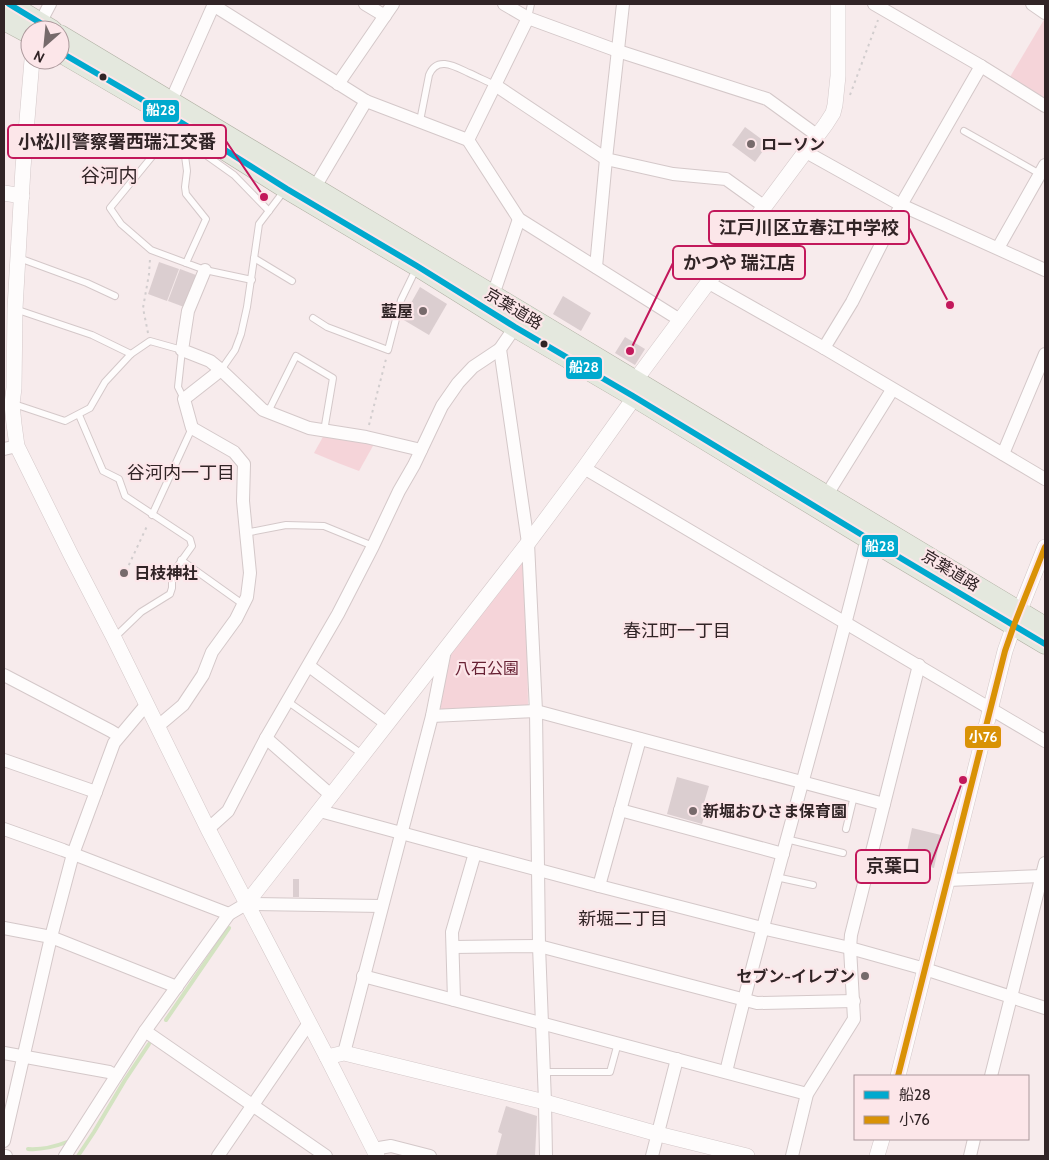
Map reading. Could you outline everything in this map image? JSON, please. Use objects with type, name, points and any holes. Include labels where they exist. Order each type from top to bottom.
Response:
[{"type":"highway","points":[[9,4],[29,20]]},
{"type":"highway","points":[[4,20],[20,24]]},
{"type":"highway","name":"京葉道路","points":[[70,41],[493,295],[634,389],[867,538],[1017,618],[1045,627]]},
{"type":"highway","name":"京葉道路","points":[[70,58],[181,129],[287,188],[514,327],[634,389],[826,496],[1017,618],[1045,644]]},
{"type":"street","points":[[44,20],[50,4]]},
{"type":"street","points":[[366,4],[385,16]]},
{"type":"street","points":[[338,84],[393,4]]},
{"type":"street","points":[[504,4],[528,18],[618,51],[767,99],[818,136]]},
{"type":"street","points":[[596,267],[624,4]]},
{"type":"street","points":[[81,1156],[68,1152],[144,1031],[229,914],[246,904],[528,543],[629,405],[640,374],[826,124],[833,113],[835,105],[838,76],[838,4]]},
{"type":"street","points":[[1032,4],[1045,13]]},
{"type":"street","points":[[171,101],[213,5],[366,101],[468,140],[518,219],[680,320]]},
{"type":"street","points":[[880,5],[1045,106]]},
{"type":"street","points":[[468,140],[528,18]]},
{"type":"street","points":[[824,348],[852,302],[901,205],[981,66]]},
{"type":"street","points":[[31,70],[15,309],[9,350],[14,388],[12,404],[14,424],[10,447],[114,638],[208,829],[327,1057],[375,1154],[391,1146],[430,1156]]},
{"type":"street","points":[[495,85],[606,159],[673,174],[726,179],[765,207]]},
{"type":"street","points":[[315,187],[366,101]]},
{"type":"street","points":[[806,152],[901,205],[1045,270]]},
{"type":"street","points":[[998,248],[1043,170]]},
{"type":"street","points":[[4,193],[22,196]]},
{"type":"street","points":[[493,295],[518,219]]},
{"type":"street","points":[[205,270],[188,311],[182,350],[210,361],[263,410],[310,428],[366,437],[421,450]]},
{"type":"street","points":[[709,283],[824,348],[1045,479]]},
{"type":"street","points":[[208,829],[228,811],[287,700],[309,666],[338,614],[442,406],[458,383],[473,367],[500,349],[514,327]]},
{"type":"street","points":[[500,349],[528,543],[536,712],[538,870],[546,1156]]},
{"type":"street","points":[[1003,454],[1045,354]]},
{"type":"street","points":[[157,727],[183,705],[203,675],[212,652],[236,619],[247,596],[250,573],[243,502],[244,464],[234,452],[192,428],[184,399],[221,370]]},
{"type":"street","points":[[826,496],[892,390]]},
{"type":"street","points":[[584,468],[1045,740]]},
{"type":"street","points":[[726,1072],[743,999],[846,622],[867,538]]},
{"type":"street","points":[[898,1075],[1005,651],[1045,546]]},
{"type":"street","points":[[344,1053],[432,716],[445,649]]},
{"type":"street","points":[[792,1156],[807,1094],[854,1018],[851,935],[919,665]]},
{"type":"street","points":[[309,666],[387,724]]},
{"type":"street","points":[[4,675],[119,736]]},
{"type":"street","points":[[4,1141],[73,854],[114,742],[146,705]]},
{"type":"street","points":[[432,716],[536,712],[884,804]]},
{"type":"street","points":[[266,738],[332,796]]},
{"type":"street","points":[[599,886],[640,739]]},
{"type":"street","points":[[4,760],[96,792]]},
{"type":"street","points":[[620,810],[782,854]]},
{"type":"street","points":[[320,811],[599,886],[762,928],[850,948],[925,969],[1045,1008]]},
{"type":"street","points":[[4,829],[229,914]]},
{"type":"street","points":[[454,1000],[452,932],[475,853]]},
{"type":"street","points":[[990,1075],[1011,997],[1041,899],[1042,876],[1045,863]]},
{"type":"street","points":[[948,880],[1042,876]]},
{"type":"street","points":[[246,904],[382,906]]},
{"type":"street","points":[[4,928],[52,937],[176,987]]},
{"type":"street","points":[[453,947],[540,946],[757,1003],[854,1001]]},
{"type":"street","points":[[363,976],[807,1094]]},
{"type":"street","points":[[218,1156],[309,1023]]},
{"type":"street","points":[[144,1031],[326,1156]]},
{"type":"street","points":[[4,1053],[109,1072],[116,1076]]},
{"type":"street","points":[[327,1057],[344,1053],[545,1102],[658,1134],[747,1156]]},
{"type":"street","points":[[652,1156],[677,1059]]},
{"type":"street","points":[[878,1156],[882,1140]]},
{"type":"street","points":[[970,1156],[974,1140]]},
{"type":"lane","points":[[528,18],[531,4]]},
{"type":"lane","points":[[420,121],[429,75],[432,69],[438,65],[449,64],[495,85]]},
{"type":"lane","points":[[181,129],[203,153],[234,175],[269,211]]},
{"type":"lane","points":[[181,129],[172,132],[110,208],[121,224],[150,250],[205,270],[252,280]]},
{"type":"lane","points":[[181,129],[187,171],[184,187],[186,194],[206,219],[186,263]]},
{"type":"lane","points":[[964,131],[1043,170]]},
{"type":"lane","points":[[221,370],[235,350],[241,334],[248,307],[259,224],[287,188]]},
{"type":"lane","points":[[19,258],[87,283],[116,296]]},
{"type":"lane","points":[[254,258],[292,281]]},
{"type":"lane","points":[[313,318],[327,327],[388,350],[401,300],[417,266]]},
{"type":"lane","points":[[15,309],[92,335],[131,354]]},
{"type":"lane","points":[[12,404],[65,421],[79,415],[90,408],[105,382],[131,354],[150,340],[182,350],[178,387],[184,399]]},
{"type":"lane","points":[[268,412],[296,356],[333,378],[324,431]]},
{"type":"lane","points":[[79,415],[103,471],[119,479],[125,496],[190,539],[192,546],[172,574],[170,594],[140,612],[114,638]]},
{"type":"lane","points":[[152,515],[192,428]]},
{"type":"lane","points":[[246,533],[286,524],[324,526],[373,546]]},
{"type":"lane","points":[[181,560],[244,605]]},
{"type":"lane","points":[[287,700],[363,755]]},
{"type":"lane","points":[[846,829],[854,796]]},
{"type":"lane","points":[[786,840],[843,853]]},
{"type":"lane","points":[[776,876],[813,885]]},
{"type":"lane","points":[[544,1072],[610,1072],[618,1043]]},
{"type":"path","points":[[835,105],[851,94],[880,5]]},
{"type":"path","points":[[150,250],[149,274],[143,308],[150,340]]},
{"type":"path","points":[[366,437],[388,350]]},
{"type":"path","points":[[126,571],[152,515]]},
{"type":"green space","points":[[1045,18],[1045,99],[1010,77]]},
{"type":"green space","points":[[324,435],[374,444],[359,471],[314,453]]},
{"type":"green space","name":"八石公園","points":[[520,562],[526,565],[528,707],[440,711],[449,653]]},
{"type":"building","points":[[745,127],[768,144],[755,162],[732,145]]},
{"type":"building","points":[[159,262],[179,269],[167,301],[148,294]]},
{"type":"building","points":[[180,269],[196,275],[184,307],[168,301]]},
{"type":"building","points":[[420,287],[447,304],[429,335],[402,319]]},
{"type":"building","points":[[563,296],[591,313],[581,331],[553,314]]},
{"type":"building","points":[[625,337],[645,349],[635,365],[615,353]]},
{"type":"building","name":"日枝神社","points":[[123,569],[128,572],[125,577],[120,574]]},
{"type":"building","points":[[677,777],[709,786],[701,813],[705,814],[702,824],[667,814]]},
{"type":"building","points":[[912,828],[941,835],[934,868],[912,862],[913,857],[906,856]]},
{"type":"building","points":[[293,879],[299,879],[299,897],[293,897]]},
{"type":"building","points":[[506,1106],[537,1116],[535,1156],[496,1156],[502,1134],[498,1132]]},
{"type":"waterway","points":[[166,1020],[229,928]]},
{"type":"waterway","points":[[78,1156],[149,1044]]},
{"type":"waterway","points":[[28,1149],[48,1148],[67,1142]]},
{"type":"transit line","name":"船28","points":[[9,4],[35,20]]},
{"type":"transit line","name":"船28","points":[[70,58],[182,123],[515,327],[1045,644]]},
{"type":"transit line","name":"小76","points":[[898,1075],[1005,651],[1045,547]]},
{"type":"place","name":"ローソン","points":[[751,144]]},
{"type":"place","name":"小松川警察署西瑞江交番","points":[[264,197]]},
{"type":"place","name":"江戸川区立春江中学校","points":[[950,305]]},
{"type":"place","name":"藍屋","points":[[423,311]]},
{"type":"place","name":"かつや 瑞江店","points":[[630,351]]},
{"type":"place","name":"日枝神社","points":[[124,573]]},
{"type":"place","name":"京葉口","points":[[963,780]]},
{"type":"place","name":"新堀おひさま保育園","points":[[693,811]]},
{"type":"place","name":"セブン-イレブン","points":[[865,976]]},
{"type":"district","name":"谷河内","points":[[109,175]]},
{"type":"district","name":"谷河内一丁目","points":[[181,473]]},
{"type":"district","name":"春江町一丁目","points":[[677,631]]},
{"type":"district","name":"新堀二丁目","points":[[623,919]]}]
